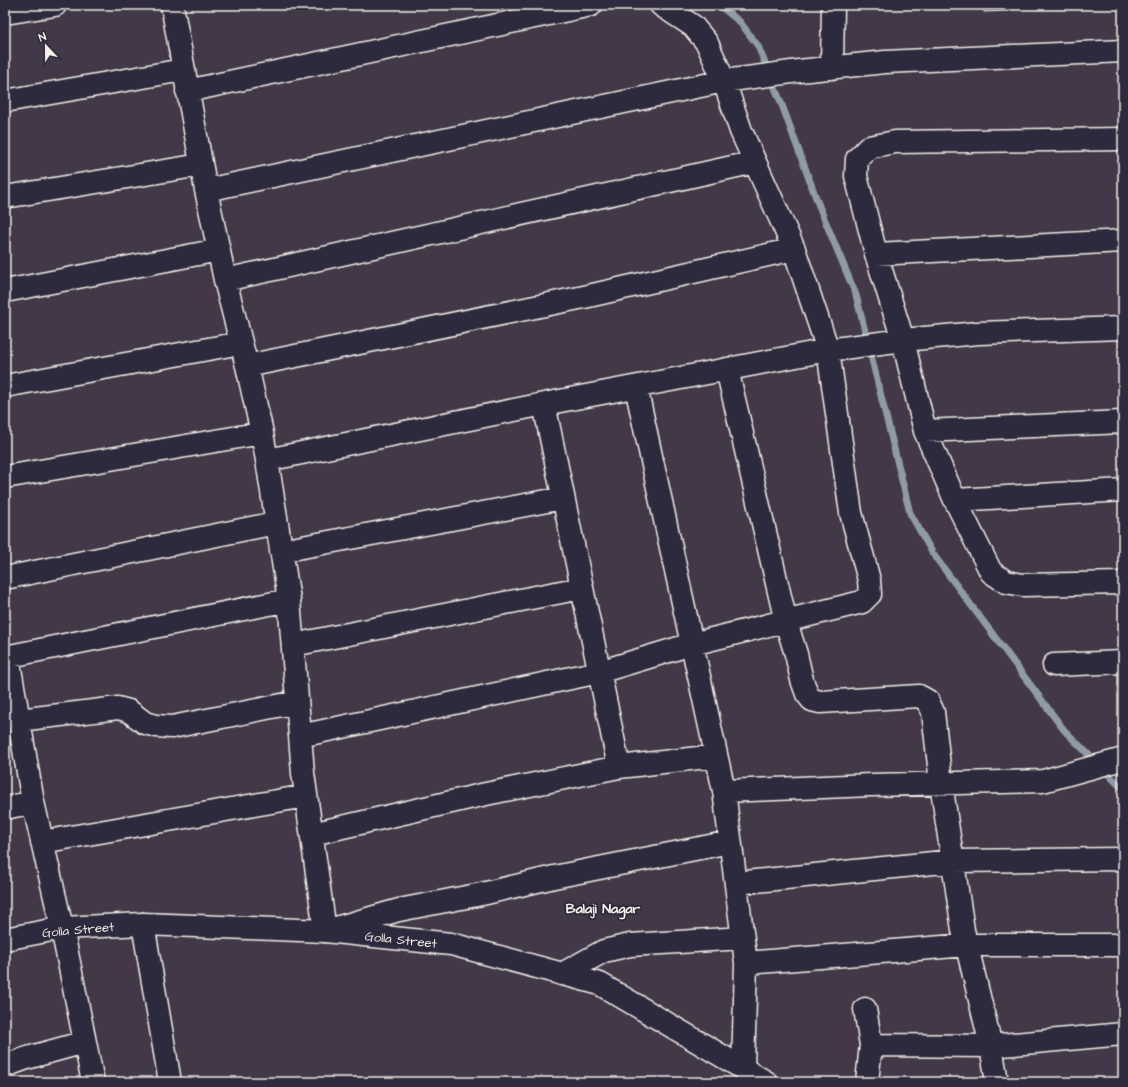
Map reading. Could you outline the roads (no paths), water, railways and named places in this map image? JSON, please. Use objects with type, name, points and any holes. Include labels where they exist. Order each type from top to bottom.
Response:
[{"type":"street","points":[[5,13],[54,5]]},
{"type":"street","points":[[5,101],[185,81],[592,5]]},
{"type":"street","points":[[300,736],[599,672],[692,644],[862,602],[870,594],[869,580],[851,513],[839,348],[742,131],[733,79],[707,43],[692,14],[661,5]]},
{"type":"street","points":[[832,68],[833,5]]},
{"type":"street","points":[[174,6],[185,81],[206,190],[225,280],[262,433],[289,600],[303,773],[325,931],[399,910],[482,894],[554,876],[730,842]]},
{"type":"street","points":[[206,190],[733,79],[885,62],[1123,51]]},
{"type":"street","points":[[1123,139],[895,142],[869,147],[857,159],[856,176],[876,254],[903,340],[925,431],[955,500],[991,572],[1006,582],[1023,585],[1123,583]]},
{"type":"street","points":[[225,280],[755,162]]},
{"type":"street","points":[[5,197],[201,165]]},
{"type":"street","points":[[876,254],[1123,241]]},
{"type":"street","points":[[247,366],[584,297],[794,249]]},
{"type":"street","points":[[5,291],[219,250]]},
{"type":"street","points":[[266,460],[544,404],[839,348],[978,333],[1123,328]]},
{"type":"street","points":[[5,386],[241,343]]},
{"type":"street","points":[[727,369],[786,622],[807,694],[812,700],[820,702],[919,696],[928,701],[933,712],[941,783],[963,930],[991,1046],[997,1082]]},
{"type":"street","points":[[636,387],[724,790],[746,963],[743,1068]]},
{"type":"street","points":[[544,404],[619,767]]},
{"type":"street","points":[[925,431],[1123,422]]},
{"type":"street","points":[[5,477],[262,433]]},
{"type":"street","points":[[955,500],[1123,490]]},
{"type":"street","points":[[281,551],[564,498]]},
{"type":"street","points":[[5,578],[276,523]]},
{"type":"street","points":[[293,645],[582,588]]},
{"type":"street","points":[[93,1082],[62,928],[33,802],[14,752],[19,720],[7,657],[289,600]]},
{"type":"street","points":[[1054,665],[1123,662]]},
{"type":"street","points":[[19,720],[118,708],[129,711],[145,723],[156,726],[172,727],[297,702]]},
{"type":"street","points":[[312,834],[486,794],[619,767],[716,756]]},
{"type":"street","points":[[724,790],[1043,781],[1123,759]]},
{"type":"street","points":[[42,842],[306,796]]},
{"type":"street","points":[[5,808],[33,802]]},
{"type":"street","points":[[736,883],[953,861],[1123,859]]},
{"type":"street","points":[[143,924],[170,1082]]},
{"type":"street","name":"Golla Street","points":[[5,939],[62,928],[143,924],[325,931],[451,944],[600,984],[766,1082]]},
{"type":"street","points":[[562,974],[604,951],[630,945],[743,938]]},
{"type":"street","points":[[746,963],[967,946],[1123,945]]},
{"type":"street","points":[[865,1009],[871,1045],[867,1082]]},
{"type":"street","points":[[871,1045],[991,1046],[1123,1034]]},
{"type":"street","points":[[5,1066],[27,1058],[85,1042]]},
{"type":"waterway","points":[[719,5],[740,22],[758,46],[782,105],[819,206],[856,295],[910,513],[933,554],[1064,730],[1123,789]]},
{"type":"district","name":"Balaji Nagar","points":[[603,908]]}]
